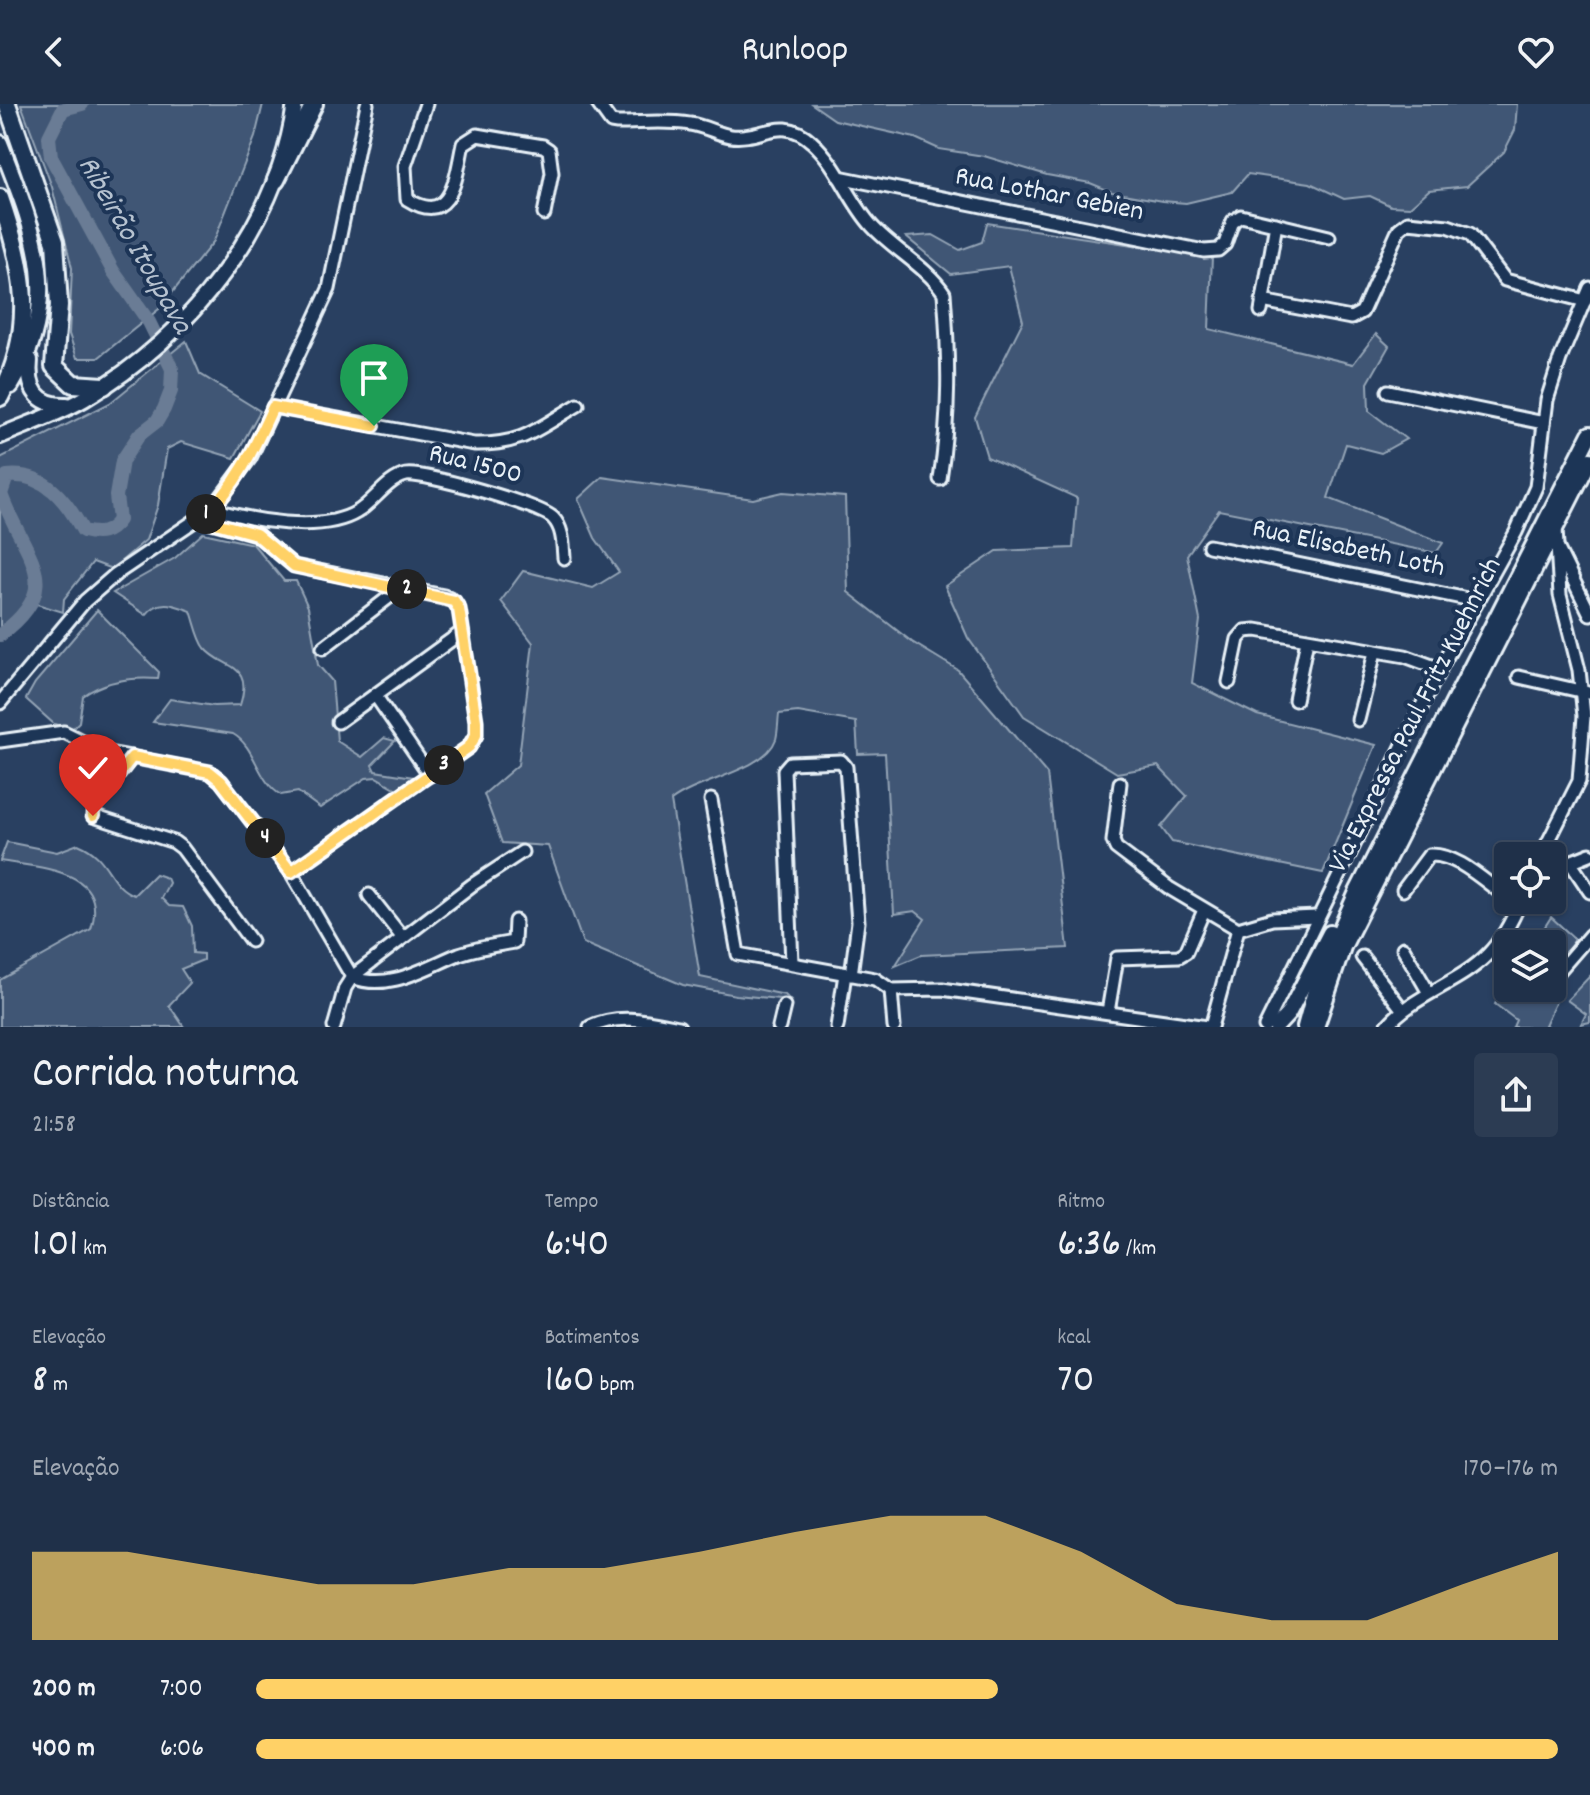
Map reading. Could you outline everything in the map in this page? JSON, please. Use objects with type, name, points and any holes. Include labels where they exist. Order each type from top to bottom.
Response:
[{"type":"highway","points":[[7,104],[55,242],[59,305],[54,366],[73,384],[104,386]]},
{"type":"highway","points":[[276,180],[314,104]]},
{"type":"highway","points":[[0,198],[21,268],[24,304],[15,362],[0,397]]},
{"type":"main road","points":[[0,436],[75,404],[104,386],[145,355],[189,313],[221,276],[248,236],[276,180],[295,104]]},
{"type":"main road","points":[[0,143],[32,227],[40,265],[39,318],[28,377],[35,395],[56,405],[75,404]]},
{"type":"main road","points":[[0,403],[31,352]]},
{"type":"main road","name":"Via Expressa Paul Fritz Kuehnrich","points":[[1305,1027],[1323,968],[1357,892],[1590,434]]},
{"type":"main road","name":"Via Expressa Paul Fritz Kuehnrich","points":[[1316,1027],[1343,947],[1590,460]]},
{"type":"main road","points":[[1276,1027],[1288,1014],[1314,959],[1357,892]]},
{"type":"street","points":[[0,703],[99,588],[201,519],[250,458],[329,289],[367,104]]},
{"type":"street","points":[[426,104],[405,166],[407,199],[432,207],[442,204],[451,194],[463,144],[477,135],[543,146],[549,150],[552,173],[544,214]]},
{"type":"street","points":[[598,104],[611,122],[686,123],[734,136],[768,128],[788,129],[812,141],[839,177],[859,212],[890,246],[936,281],[944,293],[950,379],[948,429],[940,479]]},
{"type":"street","name":"Rua Lothar Gebien","points":[[839,177],[1204,251],[1218,250],[1225,244],[1233,221],[1241,216],[1276,224]]},
{"type":"street","points":[[1329,237],[1276,224],[1262,306],[1351,318],[1357,316],[1362,312],[1399,229],[1408,222],[1424,222],[1470,234],[1505,280],[1585,301]]},
{"type":"street","points":[[1265,1027],[1440,669],[1536,487],[1544,423],[1555,373],[1590,288]]},
{"type":"street","points":[[1388,391],[1544,423]]},
{"type":"street","points":[[273,407],[474,444],[495,444],[534,434],[578,405]]},
{"type":"street","name":"Rua 1500","points":[[212,509],[283,524],[344,518],[360,511],[397,478],[422,476],[531,505],[553,517],[562,535],[564,558]]},
{"type":"street","points":[[201,519],[256,534],[294,566],[454,601],[462,632],[476,735],[469,747],[291,872]]},
{"type":"street","points":[[1549,842],[1584,782],[1586,692],[1560,595],[1555,527]]},
{"type":"street","name":"Rua Elisabeth Loth","points":[[1209,546],[1477,601]]},
{"type":"street","points":[[1556,547],[1590,614]]},
{"type":"street","points":[[323,648],[401,588]]},
{"type":"street","points":[[1229,682],[1238,639],[1245,631],[1428,661],[1440,669]]},
{"type":"street","points":[[338,722],[462,632]]},
{"type":"street","points":[[1295,700],[1307,640]]},
{"type":"street","points":[[1358,720],[1375,652]]},
{"type":"street","points":[[1519,677],[1586,692]]},
{"type":"street","points":[[375,695],[430,775]]},
{"type":"street","points":[[0,741],[64,732],[93,748],[210,772],[221,781],[291,872],[352,977],[370,982],[410,976],[461,953],[514,942],[515,921]]},
{"type":"street","points":[[132,757],[94,806],[93,816],[165,838],[182,848],[251,941]]},
{"type":"street","points":[[792,963],[784,770],[790,763],[841,761],[846,767],[858,922],[837,1027]]},
{"type":"street","points":[[1120,783],[1113,841],[1116,848],[1204,910],[1238,929],[1272,919],[1317,917]]},
{"type":"street","points":[[711,800],[738,954],[875,979],[891,990],[942,989],[1209,1027],[1238,929]]},
{"type":"street","points":[[334,1027],[340,1000],[352,977],[402,937],[522,852]]},
{"type":"street","points":[[1570,862],[1590,854]]},
{"type":"street","points":[[1403,890],[1429,855],[1454,860],[1494,887]]},
{"type":"street","points":[[1566,861],[1590,892]]},
{"type":"street","points":[[369,895],[402,937]]},
{"type":"street","points":[[1108,1012],[1117,958],[1179,956],[1186,952],[1204,910]]},
{"type":"street","points":[[1386,1027],[1402,1009],[1488,954],[1508,914]]},
{"type":"street","points":[[1566,963],[1590,935]]},
{"type":"street","points":[[1403,948],[1429,993]]},
{"type":"street","points":[[1362,957],[1402,1009]]},
{"type":"street","points":[[891,990],[894,1027]]},
{"type":"street","points":[[1276,1027],[1277,1003]]},
{"type":"street","points":[[779,1027],[784,1006]]},
{"type":"street","points":[[590,1027],[629,1018],[679,1027]]},
{"type":"shaded area","points":[[21,104],[263,104],[255,137],[214,241],[159,309],[98,358],[77,358],[69,334],[72,268],[52,187]]},
{"type":"shaded area","points":[[812,104],[1517,104],[1515,130],[1504,152],[1467,186],[1429,190],[1410,207],[1391,206],[1370,196],[1344,199],[1310,183],[1248,174],[1232,192],[1186,203],[1162,201],[1112,192],[1090,183],[1047,175],[984,156],[939,149],[915,138],[835,120]]},
{"type":"shaded area","points":[[987,223],[1212,257],[1209,329],[1353,364],[1376,334],[1389,346],[1368,383],[1369,411],[1406,439],[1381,453],[1346,444],[1328,498],[1443,543],[1436,553],[1219,510],[1187,555],[1200,620],[1192,683],[1257,715],[1376,745],[1323,873],[1172,842],[1161,827],[1187,796],[1158,766],[1117,773],[1024,716],[968,638],[945,586],[997,551],[1073,548],[1077,498],[987,457],[975,417],[1023,321],[1009,266],[951,274],[906,237],[933,235],[960,250],[982,242]]},
{"type":"shaded area","points":[[186,341],[200,374],[260,411],[234,458],[181,442],[167,449],[158,505],[146,540],[112,569],[93,562],[64,599],[63,612],[27,601],[16,619],[0,631],[0,458],[110,403]]},
{"type":"shaded area","points":[[602,477],[753,499],[783,492],[845,497],[848,592],[912,642],[958,670],[1047,774],[1068,948],[921,955],[895,966],[925,919],[915,911],[894,914],[885,753],[858,754],[856,722],[798,712],[779,714],[776,739],[759,759],[671,801],[700,977],[785,995],[790,1000],[736,995],[683,985],[583,943],[548,846],[502,843],[484,794],[518,765],[533,643],[501,601],[523,571],[593,588],[619,572],[595,538],[578,499]]},
{"type":"shaded area","points":[[203,533],[253,544],[284,581],[296,581],[308,607],[318,665],[332,681],[337,741],[362,757],[384,738],[395,741],[372,765],[375,771],[414,777],[410,786],[397,789],[376,777],[366,778],[320,808],[298,792],[281,795],[273,789],[247,747],[233,734],[153,722],[170,699],[214,706],[240,705],[243,681],[240,673],[205,648],[191,611],[162,604],[146,615],[113,593],[175,558]]},
{"type":"shaded area","points":[[97,610],[159,672],[158,679],[128,679],[100,686],[83,696],[79,722],[73,728],[54,724],[26,699],[35,683]]},
{"type":"shaded area","points":[[7,842],[57,852],[78,844],[97,856],[119,885],[134,895],[155,874],[167,878],[169,883],[161,898],[169,906],[183,907],[192,926],[193,953],[203,954],[203,960],[181,969],[190,983],[169,1005],[184,1027],[0,1027],[0,980],[91,929],[94,909],[90,894],[81,883],[68,875],[0,861]]},
{"type":"shaded area","points":[[1551,917],[1565,930],[1543,930]]},
{"type":"shaded area","points":[[1566,931],[1575,939],[1566,954]]},
{"type":"shaded area","points":[[1590,976],[1590,1022],[1581,1024],[1586,1014],[1567,1000]]},
{"type":"shaded area","points":[[1556,1002],[1545,1025],[1549,1027],[1513,1027],[1516,1020],[1495,1004]]},
{"type":"waterway","name":"Ribeirão Itoupava","points":[[0,635],[21,617],[32,600],[36,584],[29,552],[1,494],[7,476],[33,479],[53,490],[83,531],[107,531],[119,520],[116,496],[122,461],[139,435],[157,421],[171,391],[172,369],[149,322],[113,271],[51,157],[49,137],[63,109],[82,104]]},
{"type":"route","points":[[93,816],[94,806],[132,757],[194,766],[210,772],[221,781],[291,872],[469,747],[476,735],[476,721],[459,609],[454,601],[444,596],[294,566],[256,534],[201,519],[232,486],[250,458],[273,407],[374,426]]}]
